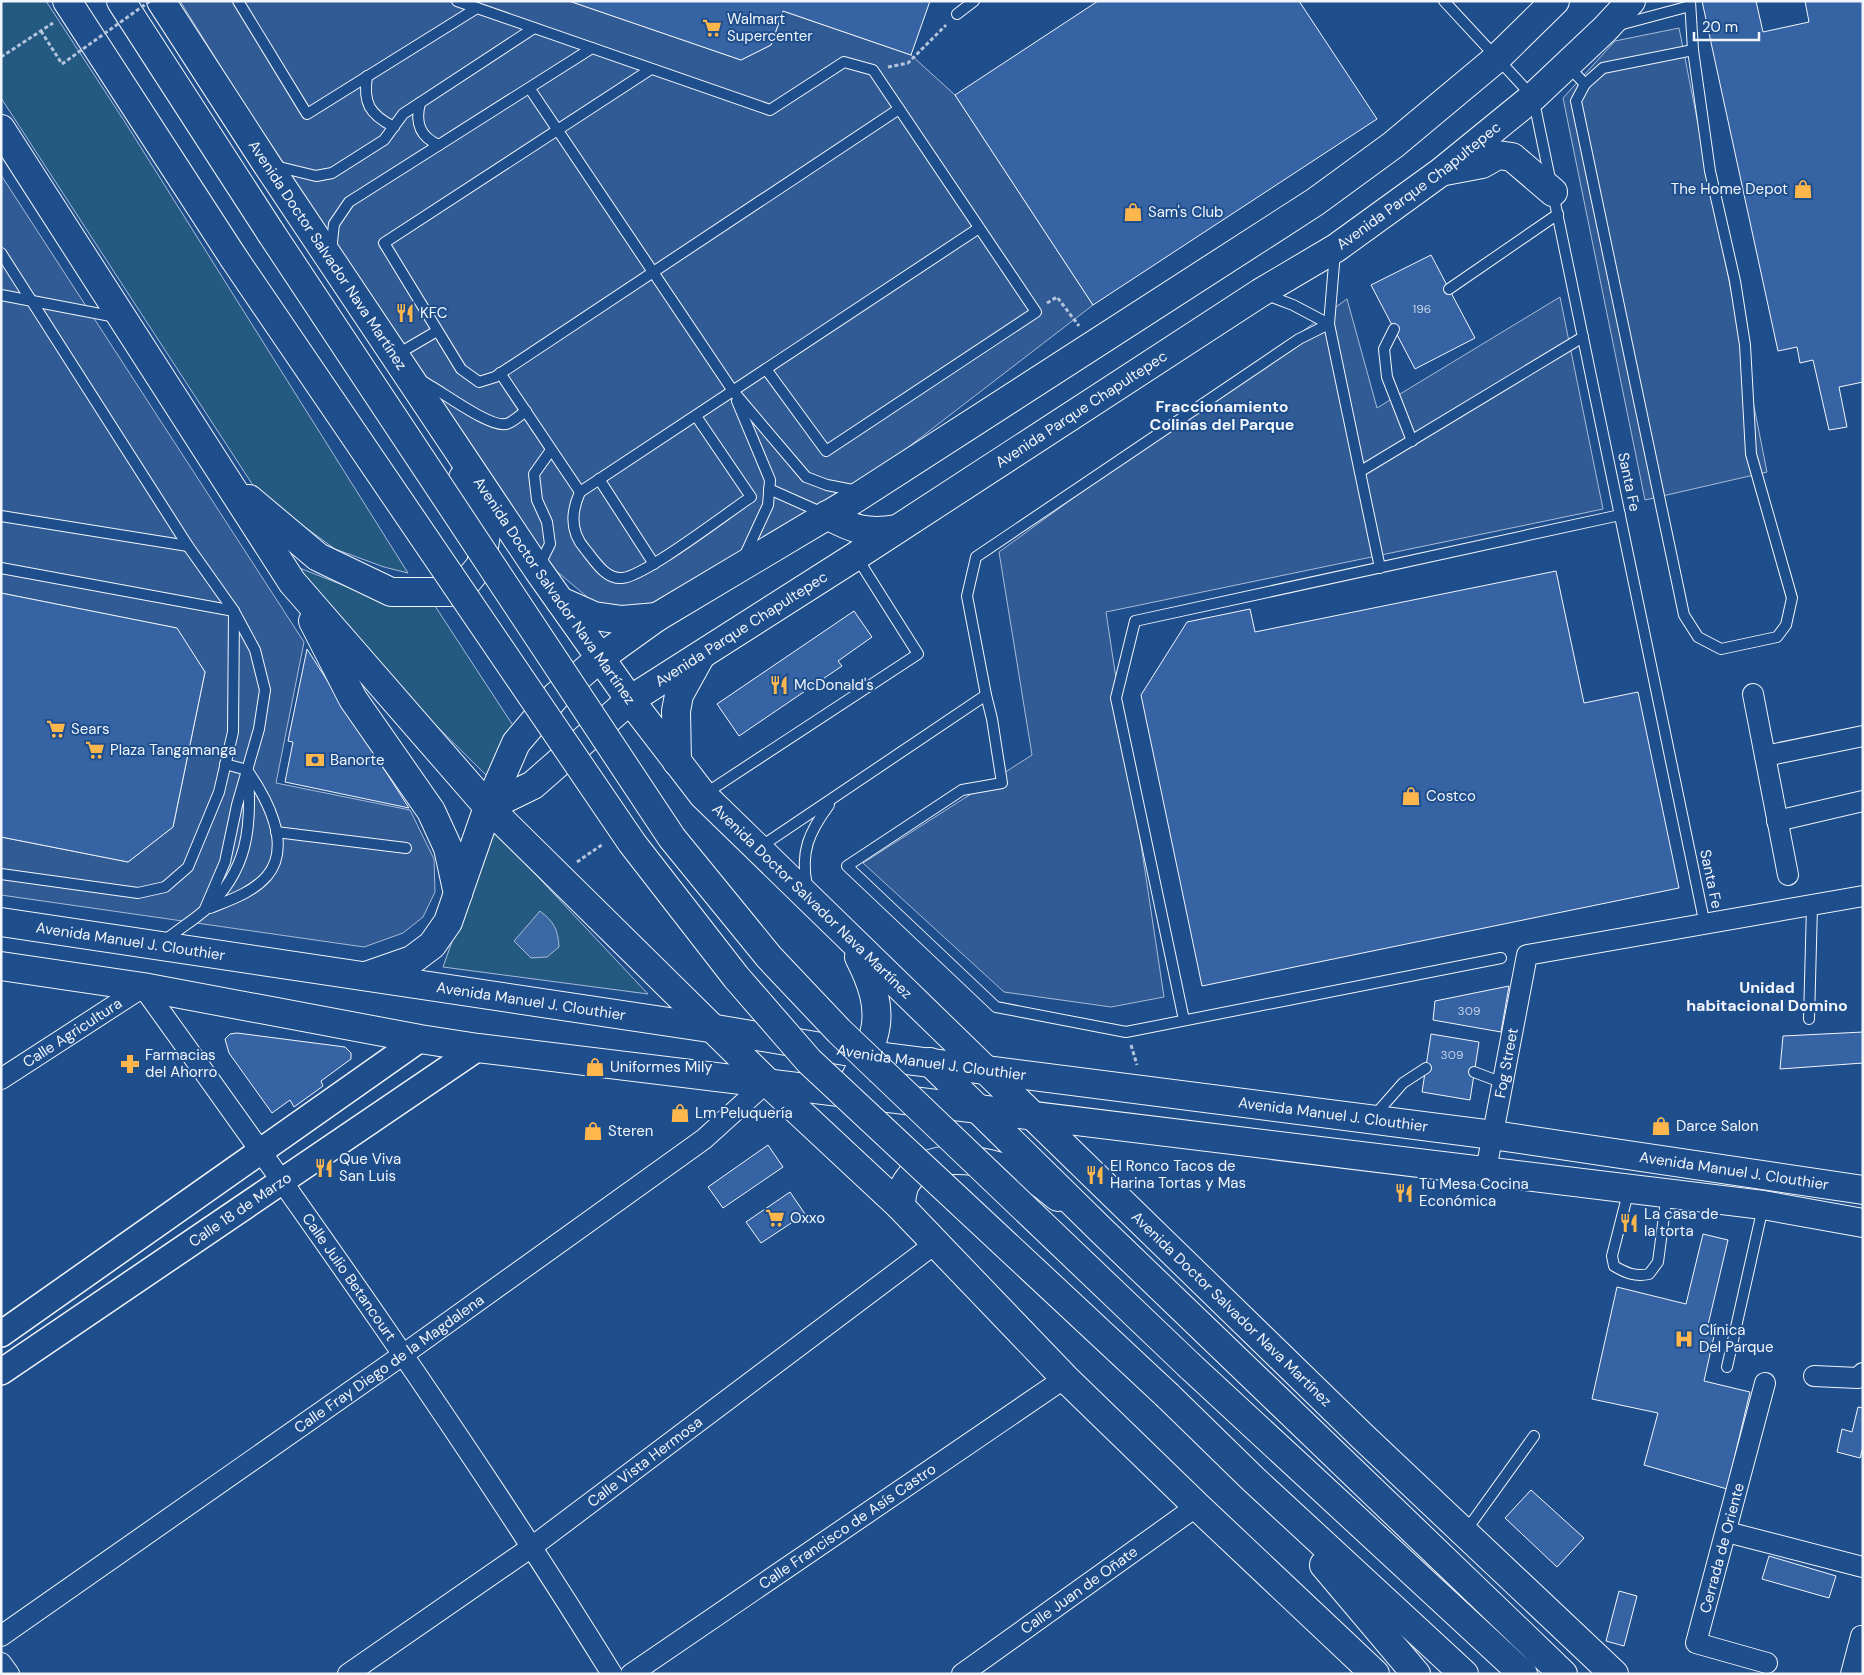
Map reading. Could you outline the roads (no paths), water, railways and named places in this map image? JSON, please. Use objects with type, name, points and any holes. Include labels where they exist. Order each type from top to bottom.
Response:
[{"type":"main road","points":[[121,1],[272,234],[678,846],[769,957],[839,1031],[1190,1366],[1523,1674]]},
{"type":"main road","name":"Avenida Doctor Salvador Nava Martínez","points":[[161,1],[266,164],[436,415],[538,570],[630,700],[702,796],[1362,1436],[1614,1674]]},
{"type":"main road","points":[[362,977],[412,960],[432,945],[448,922],[488,807],[516,742],[556,696],[600,658],[658,617],[736,572],[828,515],[1314,202],[1393,145],[1496,59],[1555,1]]},
{"type":"main road","name":"Avenida Parque Chapultepec","points":[[488,807],[533,785],[630,700],[856,556],[1260,293],[1336,248],[1441,172],[1533,97],[1576,75],[1606,29],[1631,1]]},
{"type":"main road","points":[[69,5],[233,257],[632,843],[736,977],[809,1061],[1168,1396],[1253,1480],[1464,1674]]},
{"type":"main road","points":[[1,129],[292,582],[353,700],[432,811],[448,848],[458,894]]},
{"type":"main road","points":[[1441,172],[1482,164],[1498,155],[1512,157],[1555,203]]},
{"type":"main road","points":[[228,482],[318,557],[391,592],[450,592],[466,583],[481,565],[486,534],[436,415]]},
{"type":"main road","points":[[828,515],[857,530],[876,533],[897,529]]},
{"type":"main road","points":[[292,582],[488,807],[767,1082],[900,1206],[1065,1378],[1375,1674]]},
{"type":"main road","points":[[560,601],[594,616],[622,620],[658,617]]},
{"type":"main road","points":[[677,762],[676,711],[679,695],[702,654]]},
{"type":"main road","name":"Avenida Manuel J. Clouthier","points":[[1,922],[716,1030],[868,1055],[983,1068],[1493,1135],[1863,1190]]},
{"type":"main road","points":[[847,1094],[868,1055],[876,1027],[877,1003],[870,978],[852,943]]},
{"type":"main road","points":[[143,987],[159,946]]},
{"type":"main road","name":"Avenida Manuel J. Clouthier","points":[[1,966],[143,987],[420,1039],[478,1048],[767,1082],[847,1094],[978,1107],[1630,1188],[1763,1205],[1863,1223]]},
{"type":"main road","points":[[930,1062],[978,1107],[1101,1230],[1564,1674]]},
{"type":"main road","points":[[900,1206],[906,1184],[926,1164],[953,1160],[996,1164],[1035,1179],[1101,1230]]},
{"type":"main road","points":[[1362,1436],[1377,1495]]},
{"type":"main road","points":[[1253,1480],[1416,1674]]},
{"type":"main road","points":[[1516,1630],[1593,1655]]},
{"type":"street","points":[[1753,694],[1788,875]]},
{"type":"street","points":[[1765,756],[1863,736]]},
{"type":"street","points":[[1777,821],[1863,801]]},
{"type":"street","points":[[1705,926],[1863,896]]},
{"type":"street","name":"Fog Street","points":[[1486,1170],[1527,955],[1705,926]]},
{"type":"street","name":"Calle Agricultura","points":[[1,1080],[143,987]]},
{"type":"street","name":"Calle Julio Betancourt","points":[[143,987],[404,1354],[533,1546],[612,1674]]},
{"type":"street","points":[[1,1334],[262,1153],[420,1039]]},
{"type":"street","name":"Calle 18 de Marzo","points":[[1,1372],[280,1180],[478,1048]]},
{"type":"street","name":"Calle Fray Diego de la Magdalena","points":[[1,1636],[404,1354],[704,1138],[767,1082]]},
{"type":"street","name":"Calle Vista Hermosa","points":[[348,1674],[533,1546],[936,1243]]},
{"type":"street","points":[[1814,1376],[1858,1378],[1863,1373]]},
{"type":"street","name":"Calle Francisco de Asís Castro","points":[[631,1674],[1065,1378]]},
{"type":"street","name":"Cerrada de Oriente","points":[[1765,1383],[1696,1643],[1766,1663]]},
{"type":"street","name":"Calle Juan de Oñate","points":[[975,1670],[1197,1506]]},
{"type":"street","points":[[1727,1532],[1862,1563]]},
{"type":"street","points":[[1851,1674],[1860,1636]]},
{"type":"street","points":[[1,1663],[8,1674]]},
{"type":"lane","points":[[238,1],[307,114],[477,8]]},
{"type":"lane","points":[[457,1],[770,110],[844,62],[873,70],[1036,312],[826,452],[766,369]]},
{"type":"lane","points":[[957,14],[974,1]]},
{"type":"lane","points":[[1444,1],[1533,97]]},
{"type":"lane","points":[[1606,29],[1690,4],[1693,50],[1710,171],[1735,281],[1745,345],[1751,454],[1792,598],[1786,624],[1777,638],[1721,649],[1698,637],[1684,615],[1576,101],[1576,75],[1693,50]]},
{"type":"lane","points":[[266,164],[316,176],[332,173],[384,140],[403,114],[534,28]]},
{"type":"lane","points":[[330,257],[334,224],[350,202],[592,48]]},
{"type":"lane","points":[[651,69],[384,244],[461,369],[479,382],[500,373],[899,109]]},
{"type":"lane","points":[[367,76],[365,95],[370,108],[380,120],[394,127]]},
{"type":"lane","points":[[530,89],[733,391],[806,477],[827,485],[864,492]]},
{"type":"lane","name":"Santa Fe","points":[[1533,97],[1705,926]]},
{"type":"lane","points":[[420,103],[417,115],[421,130],[428,140],[439,145]]},
{"type":"lane","points":[[1449,289],[1555,203]]},
{"type":"lane","points":[[696,416],[751,497],[654,564],[623,578],[606,574],[580,544],[573,525],[574,506],[580,492],[979,228]]},
{"type":"lane","points":[[1336,248],[1328,324],[1361,471],[1380,568]]},
{"type":"lane","points":[[1,253],[188,546],[234,611],[255,650],[265,690],[259,729],[225,862],[204,910]]},
{"type":"lane","points":[[1260,293],[1293,305],[1328,324]]},
{"type":"lane","points":[[1,295],[123,318]]},
{"type":"lane","points":[[1328,324],[1300,340],[976,557],[967,596],[992,719],[1002,783],[962,790],[847,866],[996,1007],[1126,1032],[1501,958]]},
{"type":"lane","points":[[1394,330],[1384,349],[1387,377],[1412,441]]},
{"type":"lane","points":[[437,331],[401,365],[492,423],[507,424],[526,411]]},
{"type":"lane","points":[[1361,471],[1583,336]]},
{"type":"lane","points":[[500,373],[580,492]]},
{"type":"lane","points":[[733,391],[770,480],[768,505],[754,538],[736,572]]},
{"type":"lane","points":[[538,570],[550,544],[547,522],[537,500],[534,474],[551,450]]},
{"type":"lane","points":[[599,479],[654,564]]},
{"type":"lane","points":[[770,489],[828,515]]},
{"type":"lane","points":[[1184,1020],[1116,698],[1135,621],[1620,515]]},
{"type":"lane","points":[[1,516],[188,546]]},
{"type":"lane","points":[[702,796],[918,654],[856,556]]},
{"type":"lane","points":[[1,568],[234,611]]},
{"type":"lane","points":[[1,874],[138,893],[165,887],[188,867],[219,792],[233,732],[234,611]]},
{"type":"lane","points":[[757,850],[986,695]]},
{"type":"lane","points":[[204,910],[240,896],[267,876],[273,866],[277,851],[276,832],[270,808],[247,770],[225,764]]},
{"type":"lane","points":[[159,946],[204,910],[231,883],[239,865],[251,811],[247,770]]},
{"type":"lane","points":[[810,902],[803,867],[806,845],[817,821],[834,798]]},
{"type":"lane","points":[[276,832],[406,848]]},
{"type":"lane","points":[[1809,1019],[1812,906]]},
{"type":"lane","points":[[1371,1119],[1403,1083],[1426,1068]]},
{"type":"lane","points":[[1474,1072],[1503,1083]]},
{"type":"lane","points":[[1630,1188],[1612,1256],[1614,1266],[1624,1272],[1639,1276],[1650,1274],[1658,1262],[1667,1193]]},
{"type":"lane","points":[[1727,1367],[1763,1205]]},
{"type":"lane","points":[[1464,1532],[1534,1436]]},
{"type":"place","name":"Walmart Supercenter","points":[[712,28]]},
{"type":"place","name":"The Home Depot","points":[[1803,189]]},
{"type":"place","name":"Sam's Club","points":[[1133,212]]},
{"type":"place","name":"KFC","points":[[405,313]]},
{"type":"place","name":"McDonald's","points":[[779,685]]},
{"type":"place","name":"Sears","points":[[56,729]]},
{"type":"place","name":"Plaza Tangamanga","points":[[95,750]]},
{"type":"place","name":"Banorte","points":[[315,760]]},
{"type":"place","name":"Costco","points":[[1411,796]]},
{"type":"place","name":"Farmacias del Ahorro","points":[[130,1064]]},
{"type":"place","name":"Uniformes Mily","points":[[595,1067]]},
{"type":"place","name":"Lm Peluquería","points":[[680,1113]]},
{"type":"place","name":"Darce Salon","points":[[1661,1126]]},
{"type":"place","name":"Steren","points":[[593,1131]]},
{"type":"place","name":"Que Viva San Luis","points":[[324,1168]]},
{"type":"place","name":"El Ronco Tacos de Harina Tortas y Mas","points":[[1095,1175]]},
{"type":"place","name":"Tu Mesa Cocina Económica","points":[[1404,1193]]},
{"type":"place","name":"Oxxo","points":[[775,1218]]},
{"type":"place","name":"La casa de la torta","points":[[1629,1223]]},
{"type":"place","name":"Clínica Del Parque","points":[[1684,1339]]},
{"type":"district","name":"Fraccionamiento Colinas del Parque","points":[[1222,415]]},
{"type":"district","name":"Unidad habitacional Domino","points":[[1767,996]]}]
